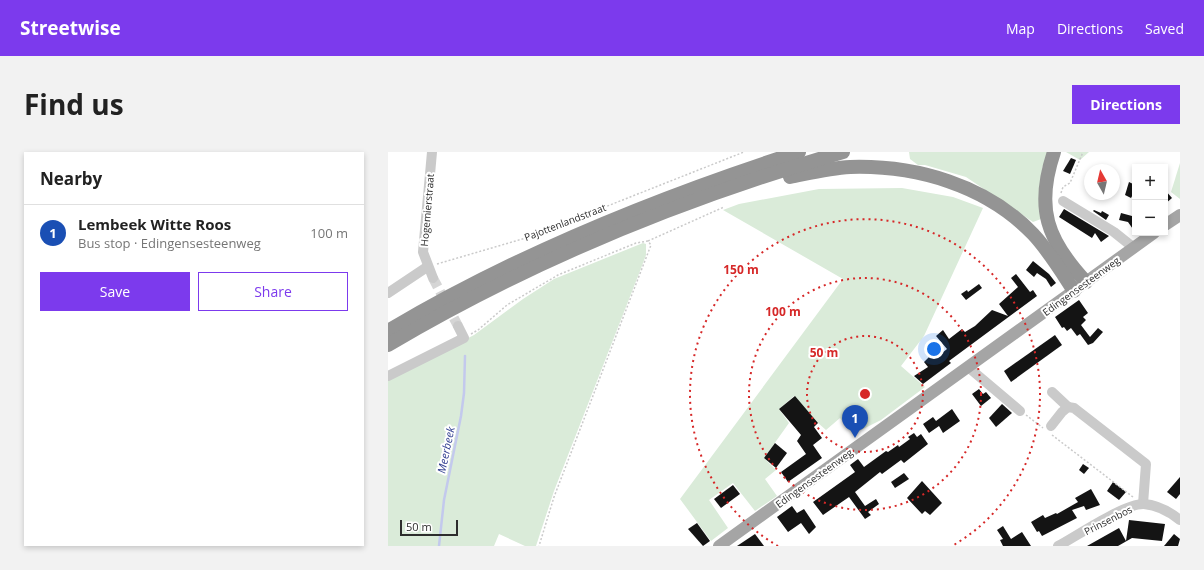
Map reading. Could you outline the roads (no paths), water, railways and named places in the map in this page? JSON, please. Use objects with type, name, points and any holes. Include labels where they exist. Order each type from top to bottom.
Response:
[{"type":"highway","points":[[388,331],[492,275],[602,224],[671,196],[799,152]]},
{"type":"highway","points":[[388,345],[452,308],[553,258],[674,208],[843,152]]},
{"type":"highway","points":[[1054,152],[1045,186],[1047,218],[1058,249],[1086,282]]},
{"type":"highway","points":[[755,180],[783,178],[849,167],[877,167],[922,173],[949,181],[968,188],[992,201],[1012,215],[1049,253],[1074,291]]},
{"type":"main road","points":[[1168,223],[1180,215]]},
{"type":"main road","name":"Edingensesteenweg","points":[[719,546],[1150,236]]},
{"type":"street","name":"Hogemierstraat","points":[[432,152],[423,252],[427,267],[433,278]]},
{"type":"street","points":[[1063,201],[1114,232],[1134,248]]},
{"type":"street","points":[[388,293],[427,267]]},
{"type":"street","points":[[388,376],[464,338],[458,326]]},
{"type":"street","points":[[968,367],[1020,411]]},
{"type":"street","points":[[1052,392],[1068,407],[1074,408],[1146,464],[1142,504]]},
{"type":"street","points":[[1051,426],[1068,407]]},
{"type":"street","name":"Prinsenbos","points":[[1058,546],[1127,508],[1142,504],[1160,508],[1180,520]]},
{"type":"waterway","name":"Meerbeek","points":[[439,546],[444,500],[461,416],[464,393],[465,356]]},
{"type":"tunnel","points":[[433,278],[458,326]]},
{"type":"place","name":"Lembeek Witte Roos","points":[[855,438]]}]
